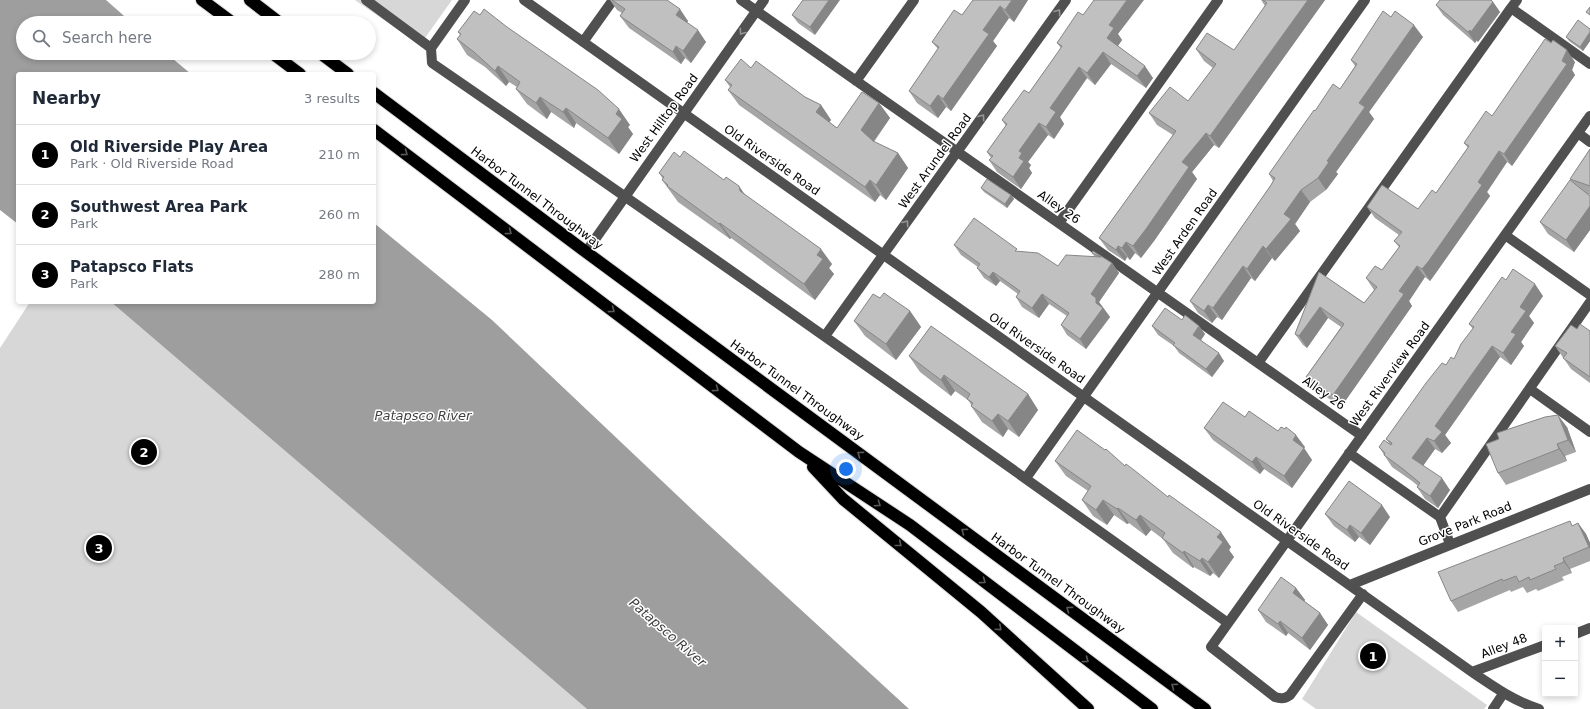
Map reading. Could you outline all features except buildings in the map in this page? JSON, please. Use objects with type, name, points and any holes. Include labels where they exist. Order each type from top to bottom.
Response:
[{"type":"highway","points":[[202,0],[224,16]]},
{"type":"highway","points":[[250,0],[271,16]]},
{"type":"highway","points":[[281,60],[297,72]]},
{"type":"highway","points":[[329,60],[345,72]]},
{"type":"highway","name":"Harbor Tunnel Throughway","points":[[376,94],[586,252],[1205,709]]},
{"type":"highway","points":[[376,132],[799,452],[910,525],[1152,709]]},
{"type":"highway","points":[[799,452],[843,499],[981,612],[1088,709]]},
{"type":"street","points":[[366,0],[431,48]]},
{"type":"street","points":[[465,0],[431,48],[432,63],[625,195],[1026,478],[1228,623]]},
{"type":"street","name":"Old Riverside Road","points":[[524,0],[1503,694],[1539,709]]},
{"type":"street","points":[[583,42],[613,0]]},
{"type":"street","name":"Alley 26","points":[[741,0],[1362,436]]},
{"type":"street","name":"West Hilltop Road","points":[[586,252],[764,0]]},
{"type":"street","points":[[856,81],[914,0]]},
{"type":"street","name":"West Arundel Road","points":[[825,336],[1066,0]]},
{"type":"street","points":[[1059,223],[1218,0]]},
{"type":"street","name":"West Arden Road","points":[[1026,478],[1365,0]]},
{"type":"street","points":[[1258,363],[1514,4],[1590,64]]},
{"type":"street","name":"West Riverview Road","points":[[1363,594],[1290,695],[1287,697],[1281,699],[1274,697],[1212,647],[1590,116]]},
{"type":"street","points":[[1578,133],[1590,142]]},
{"type":"street","points":[[1505,235],[1590,295]]},
{"type":"street","points":[[1440,517],[1590,302]]},
{"type":"street","points":[[1530,389],[1590,432]]},
{"type":"street","points":[[1349,453],[1440,517],[1450,544]]},
{"type":"street","name":"Grove Park Road","points":[[1350,585],[1590,489]]},
{"type":"street","points":[[1578,633],[1590,628]]},
{"type":"street","name":"Alley 48","points":[[1472,672],[1542,646]]},
{"type":"street","points":[[1493,709],[1503,694]]},
{"type":"shaded area","points":[[355,0],[452,0],[420,45]]},
{"type":"shaded area","points":[[29,304],[113,304],[587,709],[0,709],[0,348]]},
{"type":"shaded area","points":[[1356,612],[1487,705],[1484,709],[1316,709],[1302,699]]},
{"type":"water","points":[[0,0],[106,0],[124,16],[16,16],[16,60],[174,60],[189,72],[16,72],[16,222],[0,210]]},
{"type":"water","name":"Patapsco River","points":[[376,225],[492,320],[699,516],[909,709],[587,709],[113,304],[376,304]]},
{"type":"place","name":"Southwest Area Park","points":[[144,452]]},
{"type":"place","name":"Patapsco Flats","points":[[99,548]]},
{"type":"place","name":"Old Riverside Play Area","points":[[1373,656]]}]
